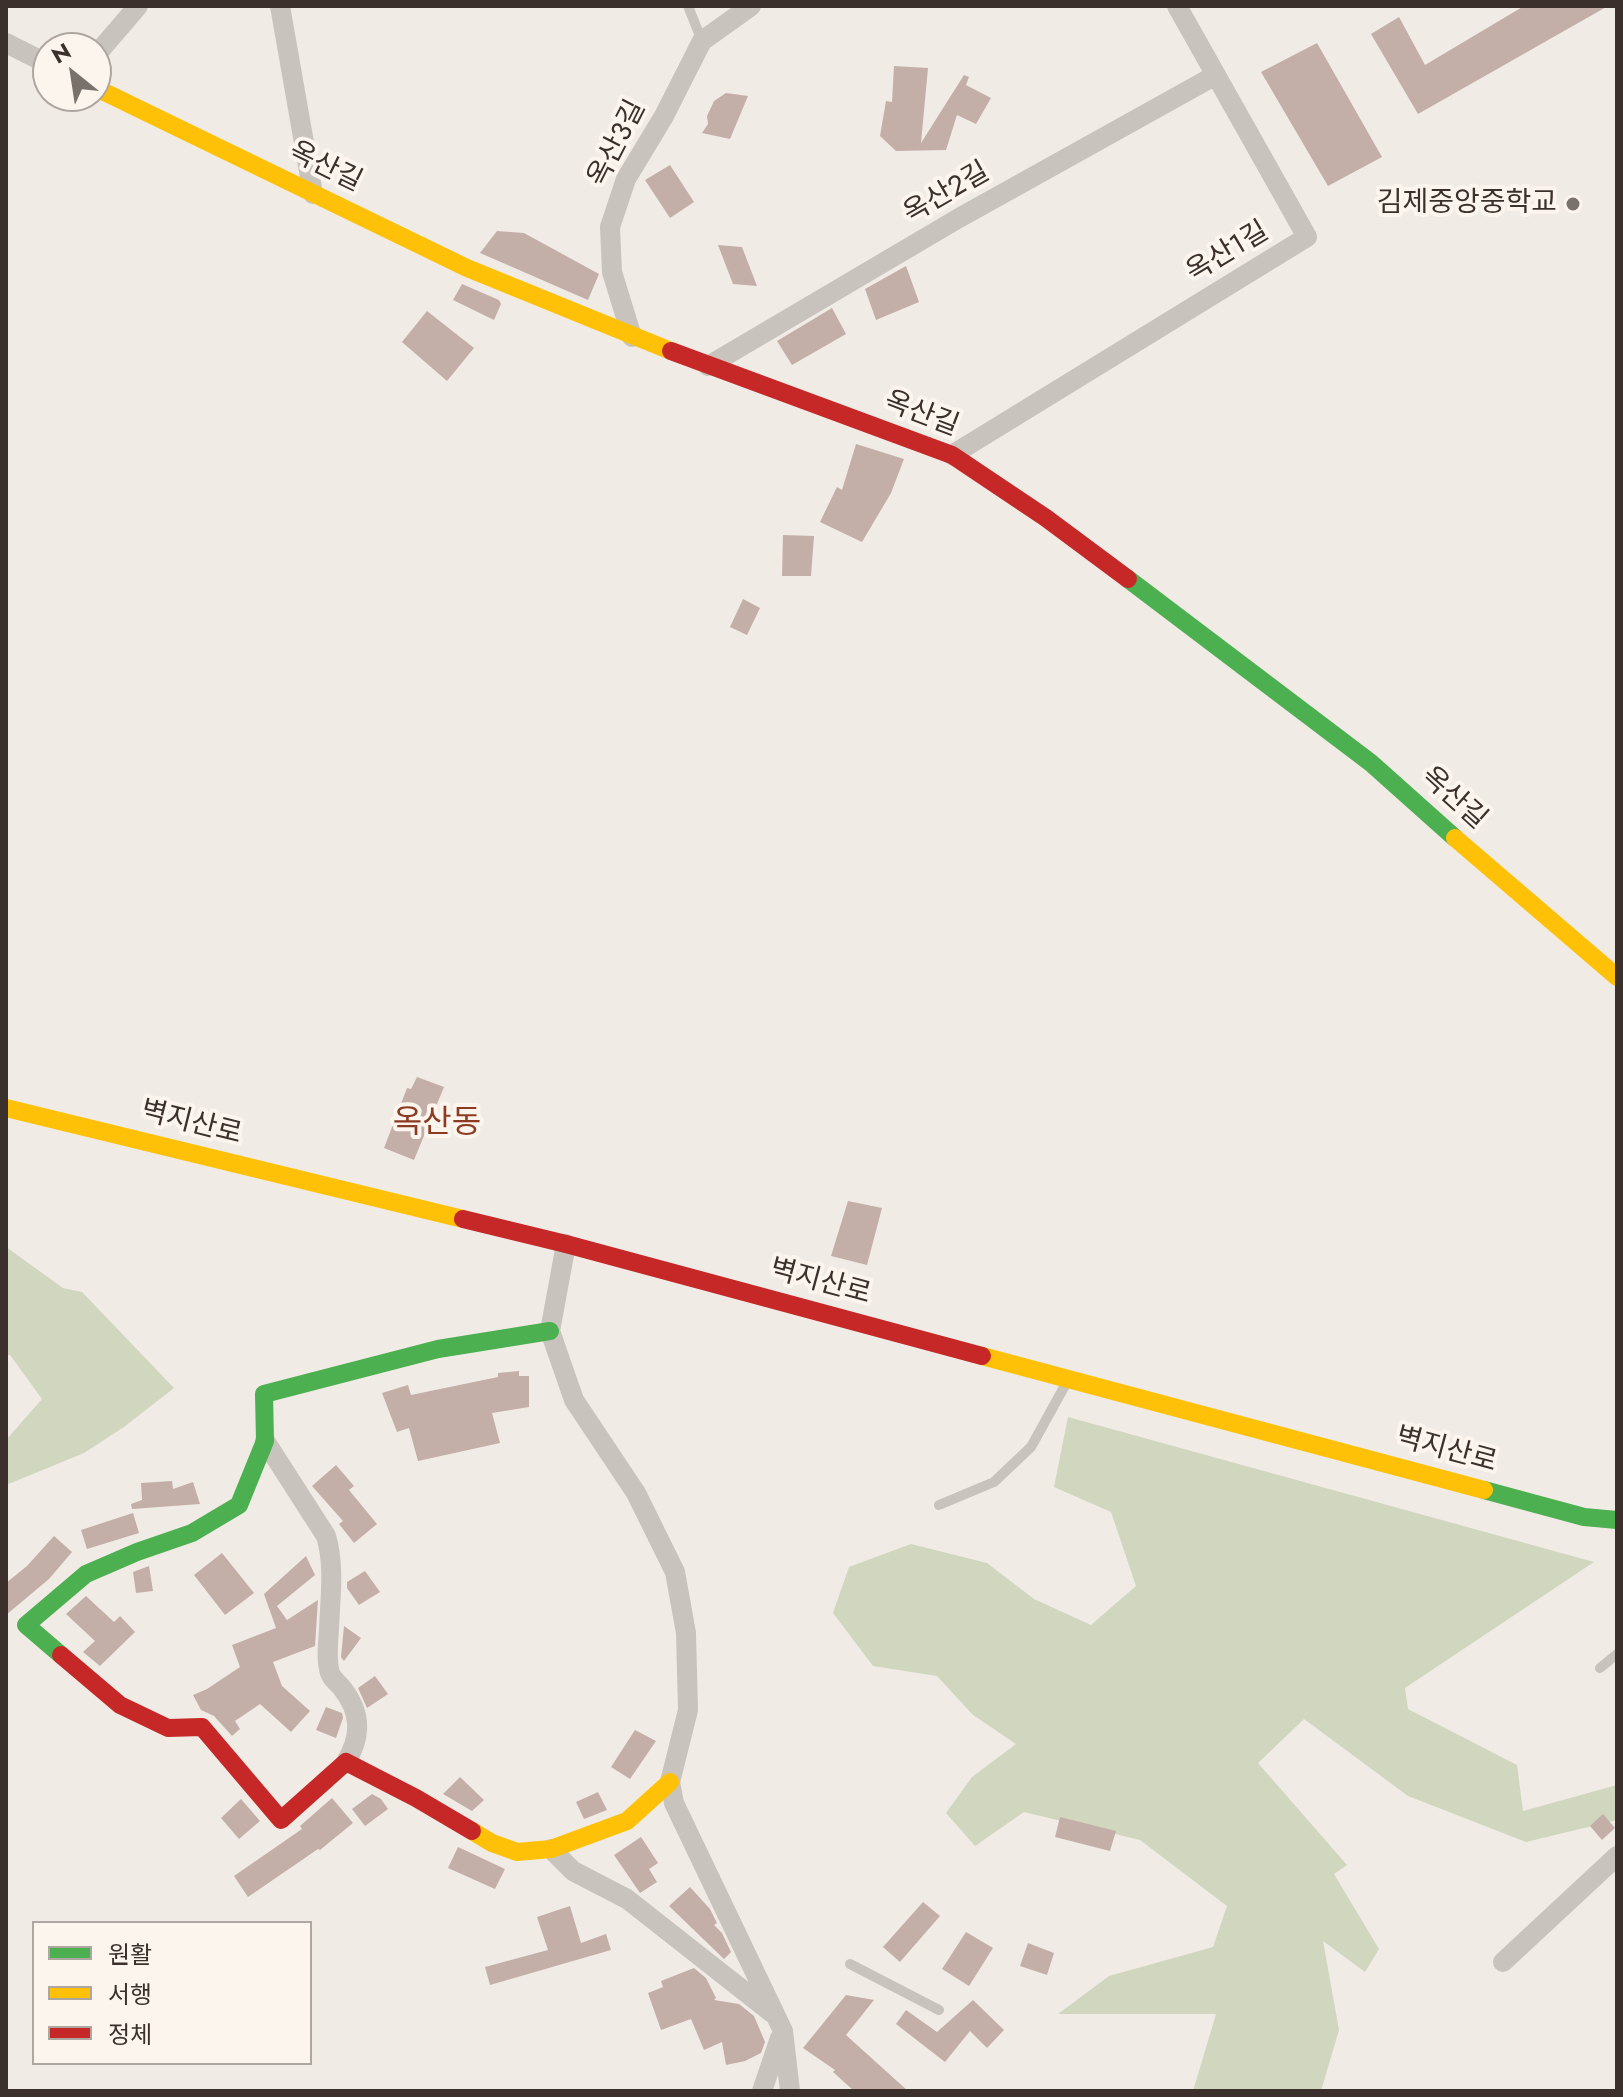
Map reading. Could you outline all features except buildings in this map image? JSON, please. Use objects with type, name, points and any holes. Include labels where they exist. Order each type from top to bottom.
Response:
[{"type":"street","points":[[112,36],[138,6]]},
{"type":"street","points":[[280,6],[313,194]]},
{"type":"street","name":"옥산3길","points":[[632,337],[612,272],[610,227],[626,179],[664,116],[702,41],[751,6]]},
{"type":"street","name":"옥산1길","points":[[952,455],[1307,237],[1177,6]]},
{"type":"street","points":[[6,43],[32,56]]},
{"type":"street","name":"옥산2길","points":[[708,366],[959,218],[1216,75]]},
{"type":"street","name":"옥산길","points":[[112,96],[467,268],[632,337],[952,455],[1046,518],[1371,763],[1511,888],[1617,977]]},
{"type":"street","name":"벽지산로","points":[[6,1108],[566,1244],[1584,1517],[1617,1520]]},
{"type":"street","points":[[566,1244],[550,1331],[574,1400],[636,1493],[675,1572],[686,1633],[688,1710],[670,1782],[674,1803],[779,2023],[790,2091]]},
{"type":"street","points":[[265,1441],[326,1536],[330,1550],[327,1647],[331,1676],[343,1688],[359,1723],[355,1747],[346,1762],[281,1820],[202,1727],[168,1728],[120,1705],[26,1625],[86,1574],[192,1533],[239,1505],[265,1441],[264,1394],[438,1349],[550,1331]]},
{"type":"street","points":[[346,1762],[416,1798],[492,1843],[517,1852],[551,1849],[627,1821],[670,1782]]},
{"type":"street","points":[[551,1849],[573,1871],[627,1899],[779,2023]]},
{"type":"street","points":[[1503,1962],[1617,1856]]},
{"type":"street","points":[[762,2091],[779,2023]]},
{"type":"lane","points":[[688,6],[702,41]]},
{"type":"lane","points":[[939,1505],[994,1482],[1031,1447],[1068,1379]]},
{"type":"lane","points":[[1600,1668],[1617,1654]]},
{"type":"lane","points":[[850,1964],[939,2010]]},
{"type":"green space","points":[[6,1247],[63,1288],[82,1292],[174,1388],[84,1453],[6,1485],[6,1440],[42,1399],[10,1355],[6,1355]]},
{"type":"green space","points":[[1068,1417],[1594,1562],[1405,1688],[1408,1709],[1517,1765],[1523,1811],[1617,1785],[1617,1820],[1526,1842],[1408,1796],[1304,1719],[1258,1763],[1347,1865],[1334,1874],[1379,1949],[1365,1972],[1323,1941],[1339,2030],[1321,2091],[1193,2091],[1216,2014],[1058,2014],[1109,1976],[1213,1947],[1227,1906],[1140,1840],[1024,1812],[975,1846],[946,1813],[972,1777],[1016,1744],[973,1715],[937,1676],[873,1666],[833,1613],[849,1567],[911,1544],[987,1563],[1034,1599],[1091,1625],[1136,1586],[1111,1512],[1054,1487]]},
{"type":"traffic: fast","points":[[1128,579],[1371,763],[1455,838]]},
{"type":"traffic: fast","points":[[61,1655],[26,1625],[86,1574],[192,1533],[239,1505],[265,1441],[264,1394],[438,1349],[550,1331]]},
{"type":"traffic: fast","points":[[1484,1490],[1584,1517],[1617,1520]]},
{"type":"traffic: slow","points":[[112,96],[467,268],[671,351]]},
{"type":"traffic: slow","points":[[1455,838],[1617,977]]},
{"type":"traffic: slow","points":[[6,1108],[463,1219]]},
{"type":"traffic: slow","points":[[982,1356],[1484,1490]]},
{"type":"traffic: slow","points":[[472,1831],[492,1843],[517,1852],[551,1849],[627,1821],[670,1782]]},
{"type":"traffic: jam","points":[[671,351],[952,455],[1046,518],[1128,579]]},
{"type":"traffic: jam","points":[[463,1219],[982,1356]]},
{"type":"traffic: jam","points":[[61,1655],[120,1705],[168,1728],[202,1727],[281,1820],[346,1762],[472,1831]]},
{"type":"place","name":"김제중앙중학교","points":[[1573,204]]},
{"type":"district","name":"옥산동","points":[[437,1124]]}]
